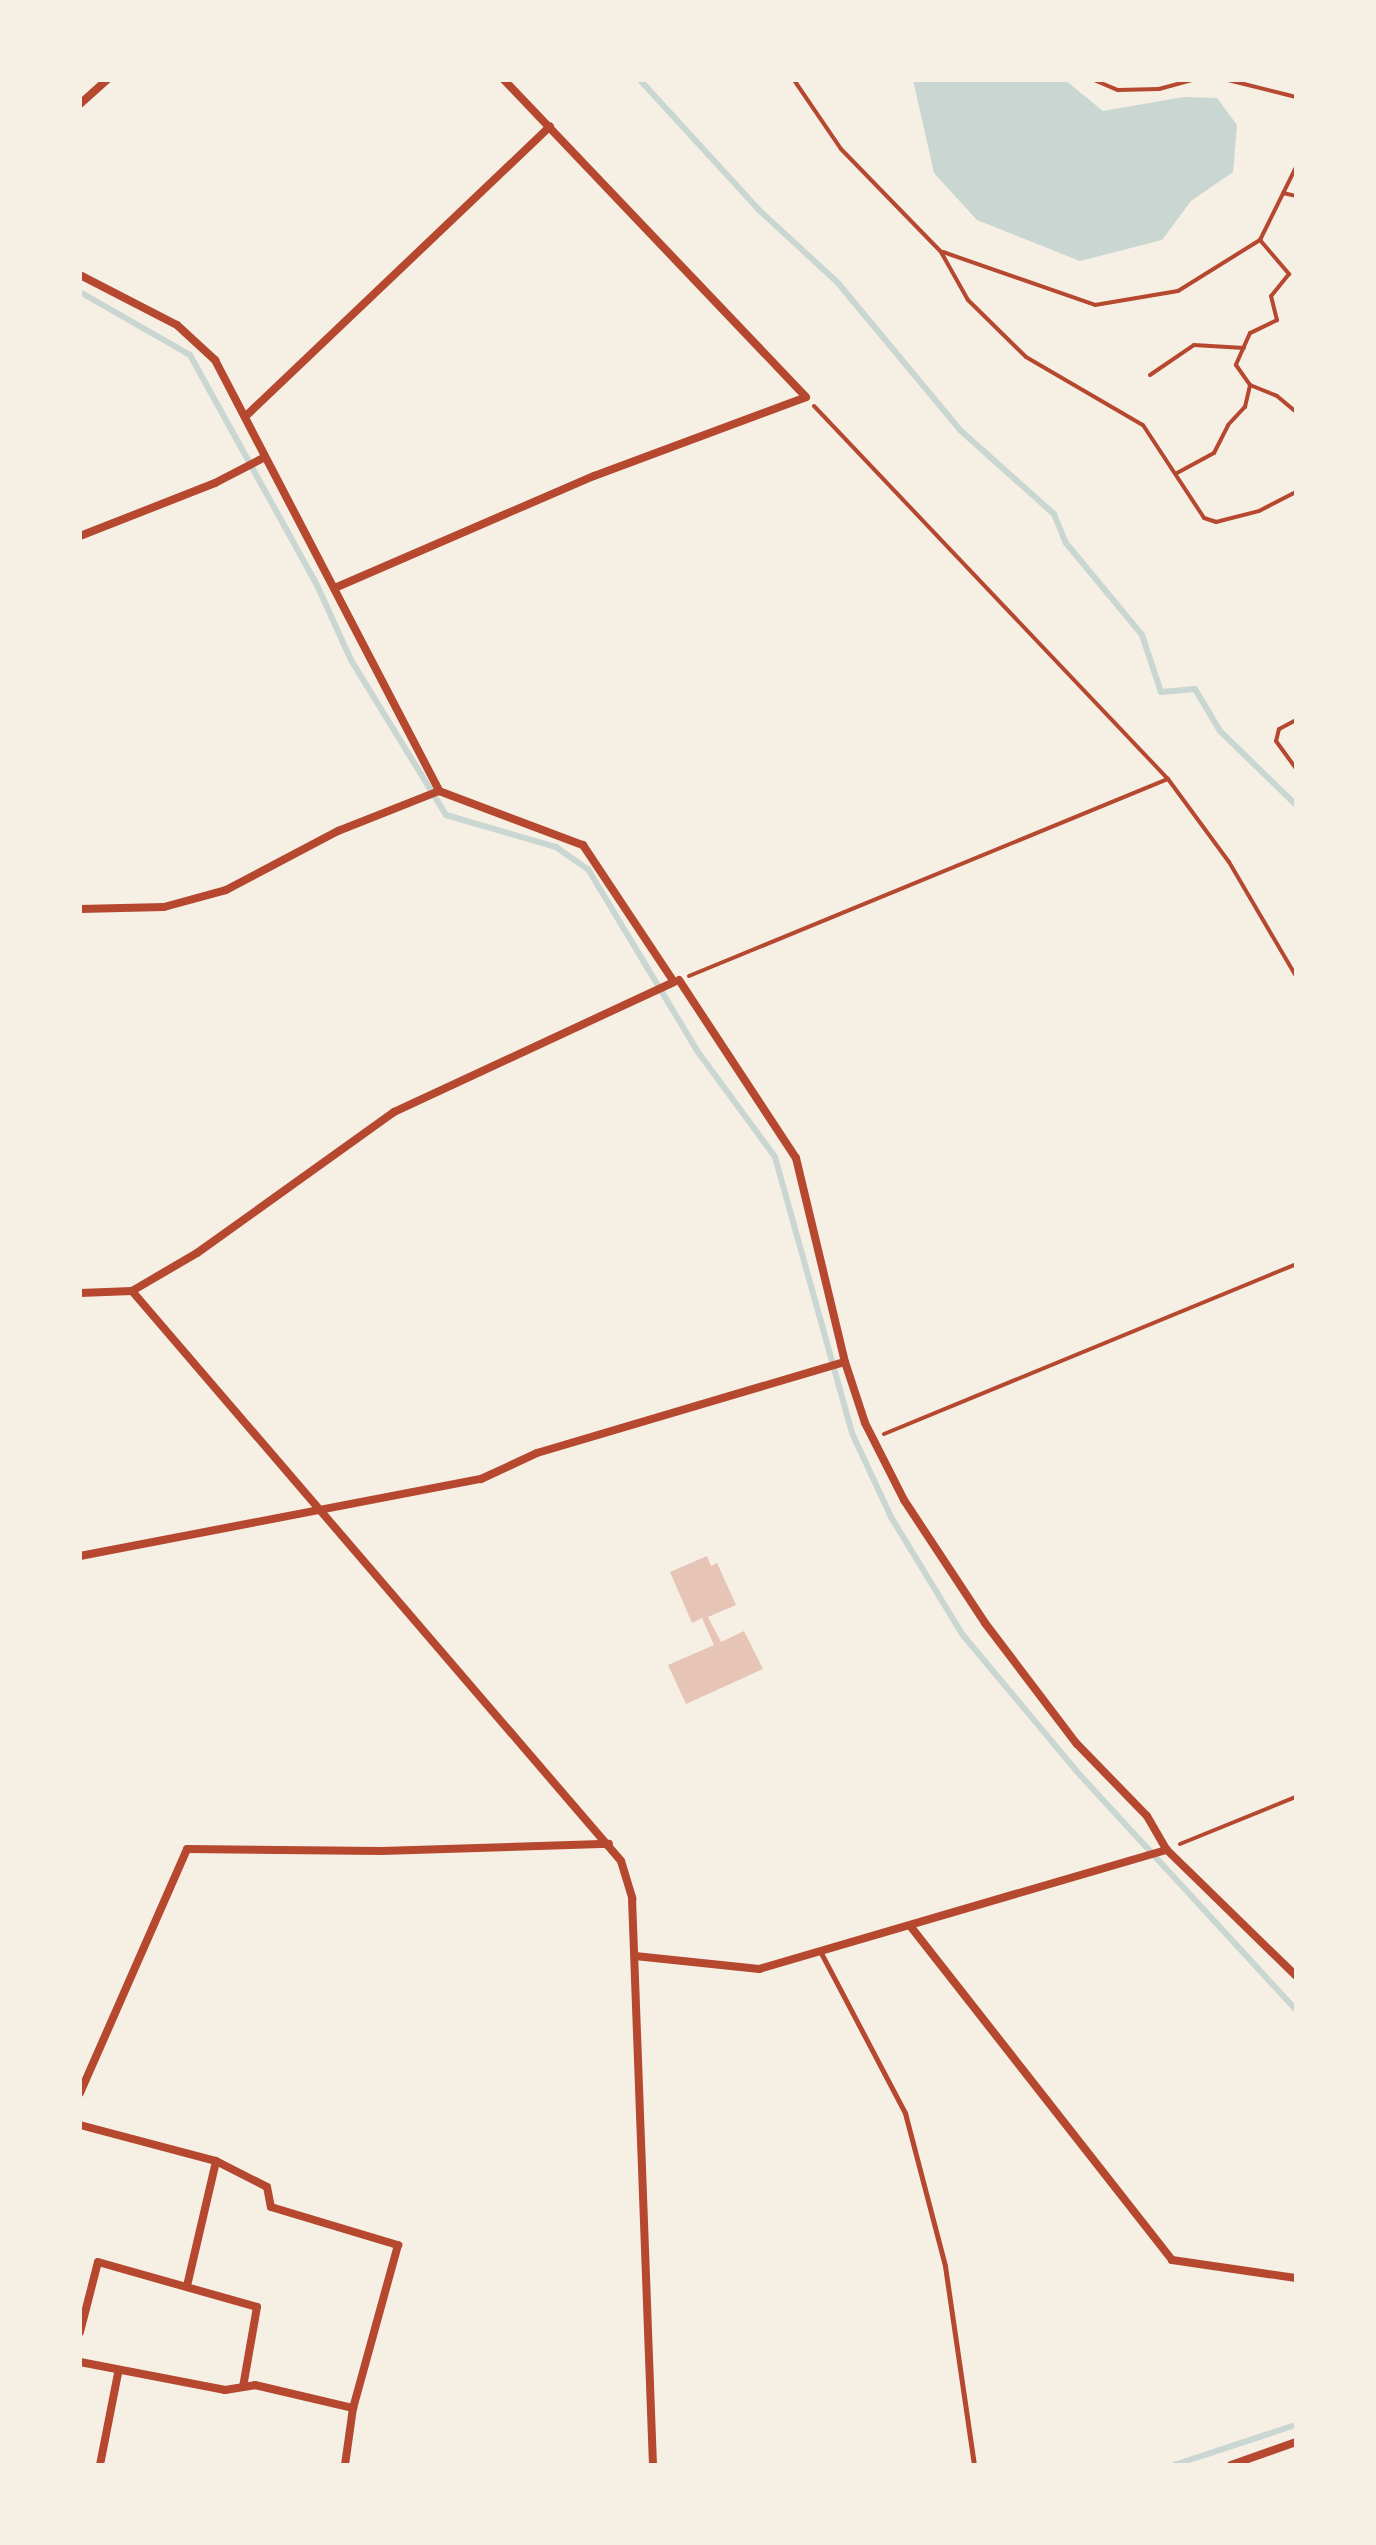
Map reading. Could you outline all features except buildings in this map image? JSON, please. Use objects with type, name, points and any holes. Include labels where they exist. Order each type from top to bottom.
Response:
[{"type":"street","points":[[80,104],[107,80]]},
{"type":"street","points":[[337,587],[594,476],[806,397],[504,80]]},
{"type":"street","points":[[248,414],[550,126]]},
{"type":"street","points":[[80,275],[177,325],[215,360],[248,414],[265,457],[337,587],[439,791]]},
{"type":"street","points":[[80,536],[215,483],[265,457]]},
{"type":"street","points":[[80,909],[164,907],[226,890],[338,831],[439,791],[583,845],[674,982],[394,1112],[197,1253],[132,1291],[80,1293]]},
{"type":"street","points":[[679,980],[796,1158],[845,1362],[874,1438],[904,1500],[985,1623],[1077,1744],[1147,1816],[1167,1850],[1296,1976]]},
{"type":"street","points":[[132,1291],[621,1861],[632,1898],[653,2465]]},
{"type":"street","points":[[80,1556],[481,1479],[537,1453],[845,1362]]},
{"type":"street","points":[[80,2093],[187,1849],[381,1851],[609,1844]]},
{"type":"street","points":[[635,1956],[759,1969],[819,1948],[911,1927],[1167,1850]]},
{"type":"street","points":[[911,1927],[1172,2260],[1296,2278]]},
{"type":"street","points":[[80,2125],[216,2161],[267,2187],[271,2207],[398,2245],[353,2408],[345,2465]]},
{"type":"street","points":[[187,2286],[216,2161]]},
{"type":"street","points":[[80,2332],[98,2262],[257,2307],[243,2387]]},
{"type":"street","points":[[80,2362],[118,2373],[225,2390],[255,2385],[353,2408]]},
{"type":"street","points":[[100,2465],[118,2373]]},
{"type":"street","points":[[1231,2465],[1296,2442]]},
{"type":"lane","points":[[819,1948],[905,2113],[945,2266],[974,2465]]},
{"type":"path","points":[[794,80],[841,149],[941,252],[968,300],[1026,357],[1143,425],[1204,518],[1216,522],[1259,511],[1296,492]]},
{"type":"path","points":[[1094,80],[1118,90],[1159,89],[1193,80]]},
{"type":"path","points":[[1228,80],[1296,97]]},
{"type":"path","points":[[941,252],[1095,305],[1178,291],[1260,240],[1296,167]]},
{"type":"path","points":[[1283,193],[1296,196]]},
{"type":"path","points":[[1260,240],[1289,274],[1271,296],[1277,320],[1250,333],[1236,365],[1250,385],[1277,396],[1296,412]]},
{"type":"path","points":[[1150,375],[1194,345],[1244,348]]},
{"type":"path","points":[[1176,474],[1214,453],[1245,407],[1250,385]]},
{"type":"path","points":[[806,397],[1168,779],[1229,862],[1296,976]]},
{"type":"path","points":[[1296,720],[1279,729],[1276,741],[1296,769]]},
{"type":"path","points":[[679,980],[1168,779]]},
{"type":"path","points":[[874,1438],[1296,1264]]},
{"type":"path","points":[[1167,1850],[1296,1797]]},
{"type":"shaded area","points":[[913,80],[1065,80],[1103,111],[1184,97],[1217,98],[1237,125],[1233,172],[1191,201],[1162,240],[1080,261],[977,220],[934,173]]},
{"type":"waterway","points":[[640,80],[759,210],[838,283],[960,430],[1054,514],[1066,543],[1142,635],[1161,692],[1195,689],[1220,731],[1296,805]]},
{"type":"waterway","points":[[80,292],[190,355],[317,585],[351,660],[446,815],[556,847],[588,869],[698,1052],[775,1157],[852,1433],[891,1517],[962,1634],[1080,1775],[1296,2010]]},
{"type":"waterway","points":[[1174,2465],[1296,2425]]}]
